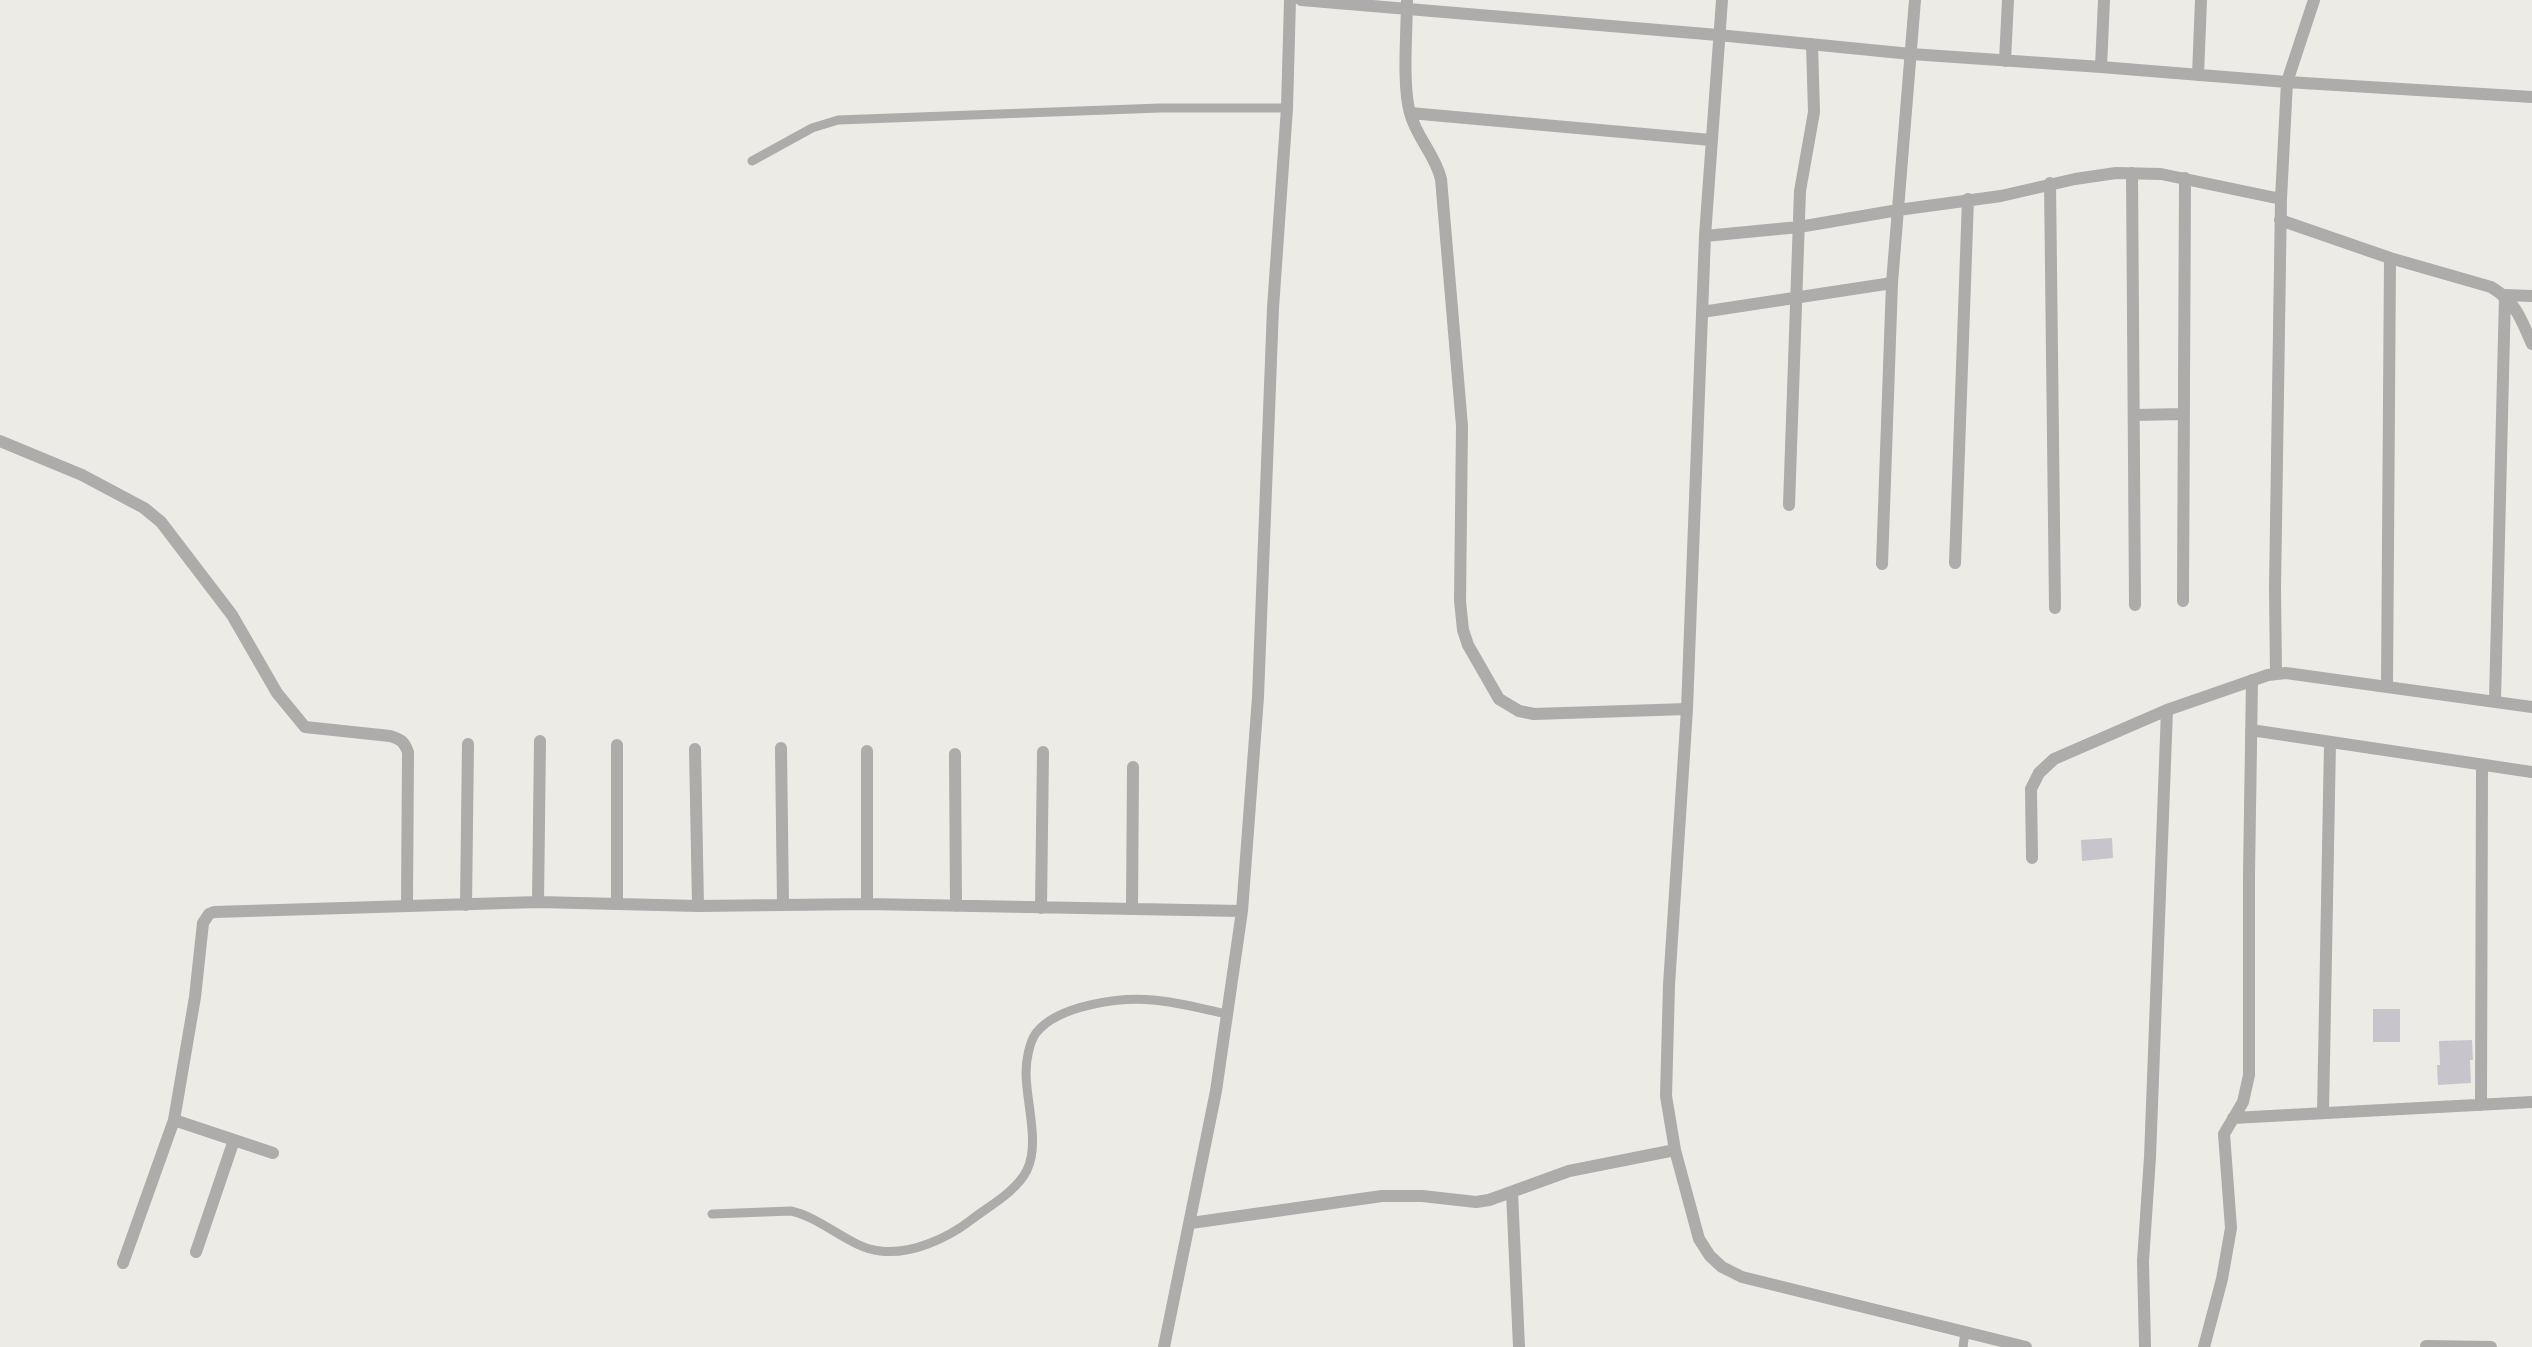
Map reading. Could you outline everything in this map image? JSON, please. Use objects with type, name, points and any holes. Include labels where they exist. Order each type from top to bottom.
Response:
[{"type":"street","points":[[1164,1347],[1191,1223],[1216,1091],[1242,911],[1258,697],[1273,308],[1287,108],[1290,0]]},
{"type":"street","points":[[1301,0],[1407,4],[1911,54],[2287,82],[2532,97]]},
{"type":"street","points":[[1722,0],[1705,236],[1687,709],[1668,985],[1666,1096],[1675,1150],[1699,1240],[1710,1256],[1722,1267],[1742,1277],[2026,1347]]},
{"type":"street","points":[[1882,564],[1892,283],[1915,0]]},
{"type":"street","points":[[2005,61],[2008,0]]},
{"type":"street","points":[[2101,67],[2104,0]]},
{"type":"street","points":[[2198,75],[2201,0]]},
{"type":"street","points":[[2276,673],[2275,589],[2280,220],[2287,82],[2314,0]]},
{"type":"street","points":[[1407,4],[1407,98],[1416,130],[1437,162],[1441,179],[1462,426],[1460,601],[1463,630],[1468,645],[1499,699],[1519,711],[1534,714],[1687,709]]},
{"type":"street","points":[[1789,505],[1802,175],[1814,112],[1812,44]]},
{"type":"street","points":[[1410,113],[1711,140]]},
{"type":"street","points":[[1705,236],[1799,227],[1898,210],[2001,196],[2050,184],[2132,173],[2185,178],[2281,198]]},
{"type":"street","points":[[2132,173],[2135,605]]},
{"type":"street","points":[[2183,601],[2185,178]]},
{"type":"street","points":[[2050,184],[2055,608]]},
{"type":"street","points":[[1954,564],[1968,200]]},
{"type":"street","points":[[2280,220],[2390,258],[2491,287],[2505,295],[2519,314],[2532,344]]},
{"type":"street","points":[[2387,687],[2390,258]]},
{"type":"street","points":[[1702,312],[1892,283]]},
{"type":"street","points":[[2505,295],[2532,296]]},
{"type":"street","points":[[2495,700],[2505,295]]},
{"type":"street","points":[[2134,415],[2184,414]]},
{"type":"street","points":[[0,441],[82,474],[144,508],[161,522],[232,616],[277,693],[306,727],[313,730],[390,736],[400,739],[405,744],[408,752],[407,905]]},
{"type":"street","points":[[2032,858],[2031,789],[2033,781],[2045,766],[2054,759],[2167,710],[2252,680],[2276,673],[2495,700],[2532,707]]},
{"type":"street","points":[[2204,1347],[2222,1279],[2231,1228],[2223,1143],[2224,1134],[2243,1102],[2249,1075],[2252,680]]},
{"type":"street","points":[[2144,1347],[2143,1261],[2150,1157],[2167,710]]},
{"type":"street","points":[[2251,730],[2532,772]]},
{"type":"street","points":[[538,902],[540,741]]},
{"type":"street","points":[[2323,1113],[2330,743]]},
{"type":"street","points":[[466,905],[468,744]]},
{"type":"street","points":[[617,744],[617,903]]},
{"type":"street","points":[[781,748],[783,905]]},
{"type":"street","points":[[695,749],[698,906]]},
{"type":"street","points":[[867,751],[867,904]]},
{"type":"street","points":[[1041,908],[1043,752]]},
{"type":"street","points":[[955,754],[956,906]]},
{"type":"street","points":[[2480,1105],[2482,765]]},
{"type":"street","points":[[1132,910],[1133,767]]},
{"type":"street","points":[[123,1263],[174,1120],[194,998],[203,923],[209,914],[225,910],[538,902],[698,906],[867,904],[1242,911]]},
{"type":"street","points":[[2233,1118],[2532,1102]]},
{"type":"street","points":[[174,1120],[273,1153]]},
{"type":"street","points":[[196,1252],[234,1140]]},
{"type":"street","points":[[1191,1223],[1382,1196],[1422,1196],[1476,1202],[1512,1192],[1569,1171],[1675,1150]]},
{"type":"street","points":[[1512,1192],[1519,1347]]},
{"type":"street","points":[[2426,1346],[2491,1347]]},
{"type":"lane","points":[[752,161],[812,128],[838,120],[1160,108],[1287,108]]},
{"type":"lane","points":[[712,1214],[791,1211],[804,1214],[864,1247],[878,1251],[891,1252],[924,1245],[959,1229],[1018,1184],[1027,1171],[1032,1156],[1026,1072],[1028,1054],[1036,1034],[1049,1022],[1077,1008],[1109,1002],[1152,1000],[1228,1014]]},
{"type":"lane","points":[[1963,1347],[1965,1332]]},
{"type":"building","points":[[2112,838],[2113,858],[2082,861],[2081,840]]},
{"type":"building","points":[[2373,1009],[2400,1009],[2400,1042],[2373,1042]]},
{"type":"building","points":[[2472,1040],[2473,1060],[2470,1060],[2471,1083],[2438,1085],[2437,1065],[2440,1065],[2439,1041]]}]
